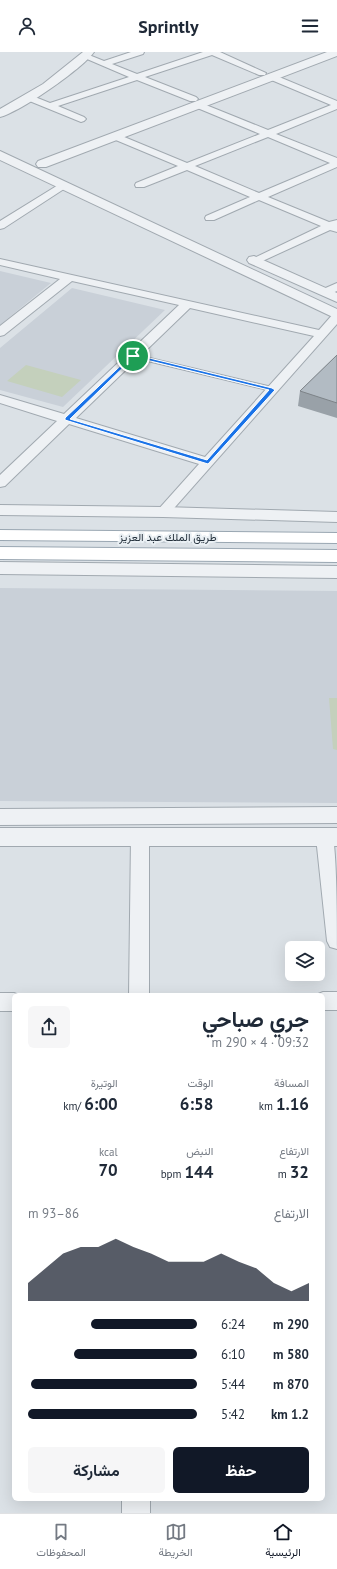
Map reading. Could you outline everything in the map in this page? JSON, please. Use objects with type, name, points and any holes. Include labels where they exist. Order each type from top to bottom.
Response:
[{"type":"main road","name":"طريق الملك عبد العزيز","points":[[0,534],[337,538]]},
{"type":"main road","points":[[0,552],[337,556]]},
{"type":"street","points":[[103,64],[140,52]]},
{"type":"street","points":[[50,106],[212,52],[337,105]]},
{"type":"street","points":[[83,53],[103,64],[137,77],[337,163]]},
{"type":"street","points":[[0,114],[47,87],[83,53]]},
{"type":"street","points":[[0,104],[83,53]]},
{"type":"street","points":[[37,161],[267,75],[328,54]]},
{"type":"street","points":[[30,98],[81,119]]},
{"type":"street","points":[[37,161],[114,136],[195,102]]},
{"type":"street","points":[[140,185],[337,105]]},
{"type":"street","points":[[114,136],[259,197],[335,226]]},
{"type":"street","points":[[0,144],[178,225]]},
{"type":"street","points":[[0,155],[337,316],[163,512]]},
{"type":"street","points":[[210,218],[337,163]]},
{"type":"street","points":[[0,226],[63,185]]},
{"type":"street","points":[[256,261],[335,226]]},
{"type":"street","points":[[242,254],[331,295],[337,286]]},
{"type":"street","points":[[0,262],[322,334]]},
{"type":"street","points":[[0,332],[70,277]]},
{"type":"street","points":[[0,483],[187,304]]},
{"type":"street","points":[[0,399],[208,462]]},
{"type":"street","points":[[0,510],[337,516]]},
{"type":"street","points":[[0,568],[337,572]]},
{"type":"street","points":[[0,817],[337,815]]},
{"type":"street","points":[[0,837],[331,837],[337,940]]},
{"type":"street","points":[[139,993],[140,837]]},
{"type":"street","points":[[325,1001],[337,1001]]},
{"type":"street","points":[[0,1002],[12,1002]]},
{"type":"street","points":[[136,1501],[136,1513]]},
{"type":"lane","points":[[133,356],[272,390]]},
{"type":"shaded area","points":[[0,271],[51,283],[0,325]]},
{"type":"shaded area","points":[[72,288],[165,310],[63,407],[0,390],[0,348]]},
{"type":"shaded area","points":[[0,588],[337,591],[337,803],[0,801]]},
{"type":"green space","points":[[26,365],[81,380],[62,397],[7,381]]},
{"type":"green space","points":[[329,698],[337,698],[337,750],[333,749]]},
{"type":"building","points":[[337,355],[337,403],[300,391]]},
{"type":"route","points":[[133,356],[272,390],[208,462],[66,419],[133,356]]}]
